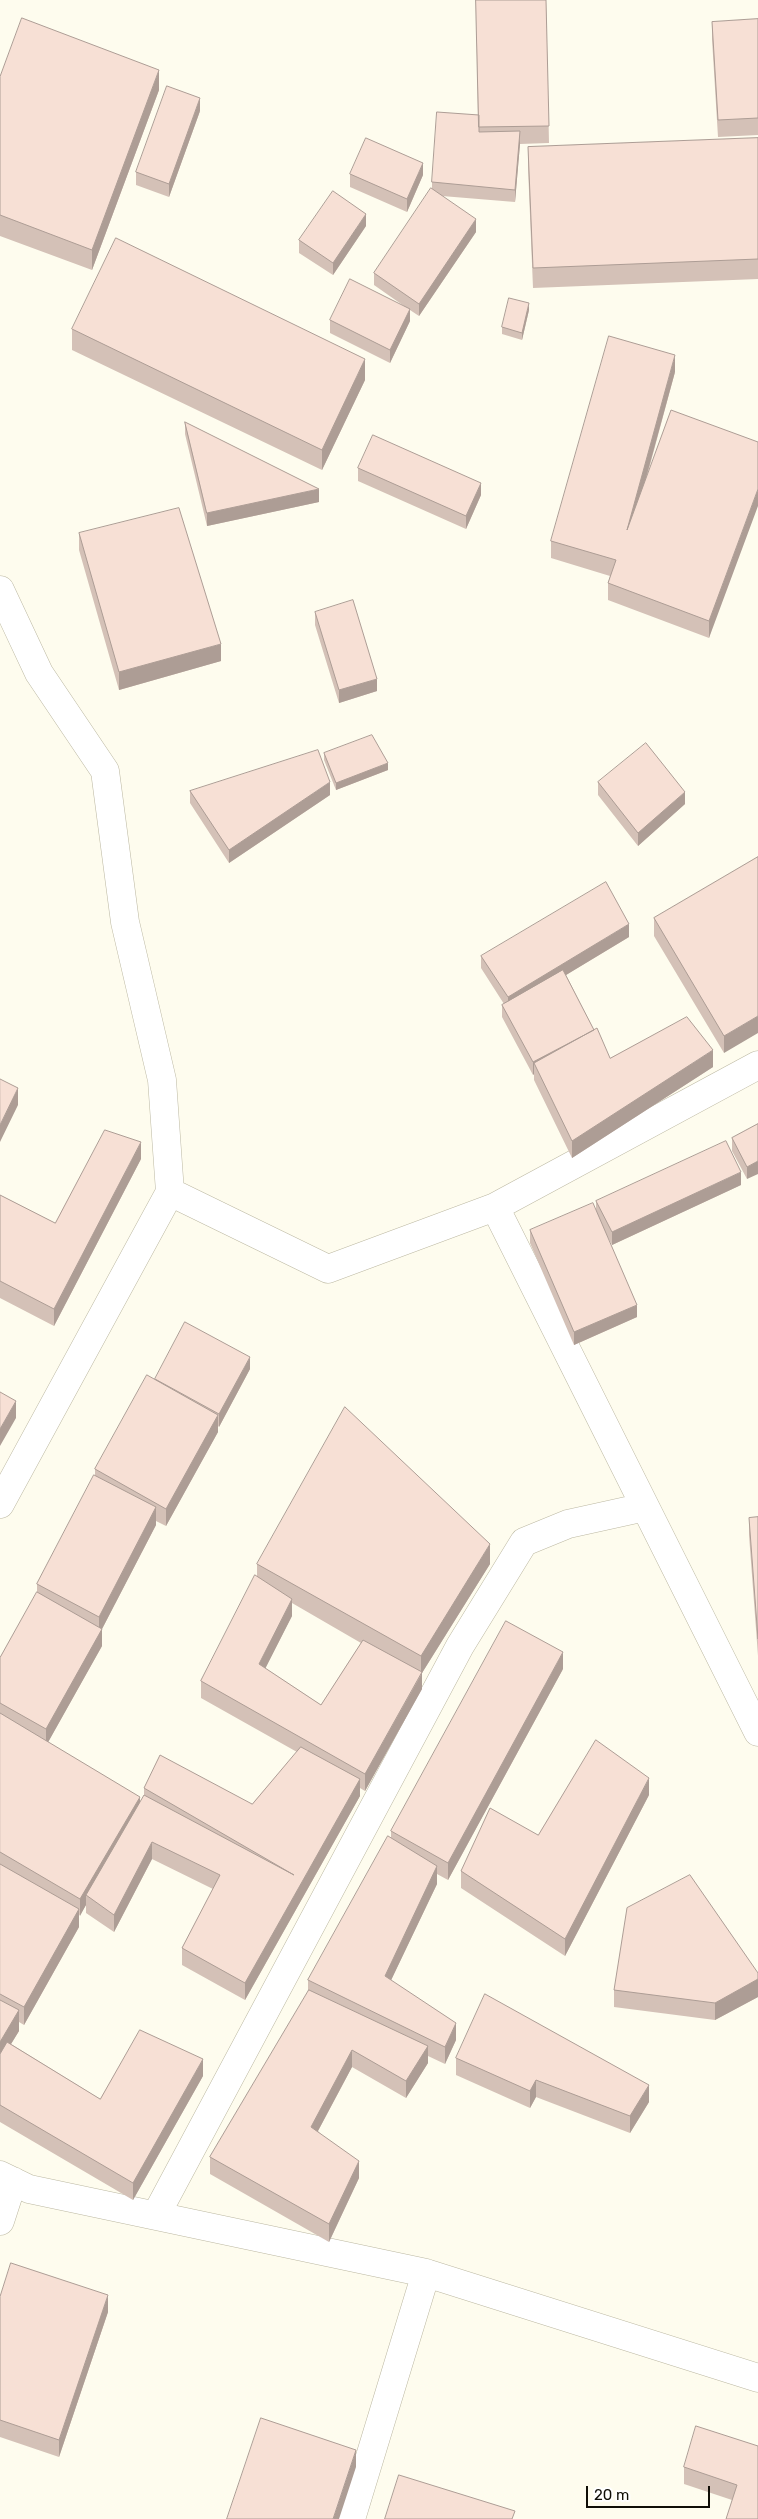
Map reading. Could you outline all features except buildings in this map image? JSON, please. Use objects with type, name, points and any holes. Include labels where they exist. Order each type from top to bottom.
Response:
[{"type":"street","points":[[0,590],[39,674],[105,771],[125,922],[162,1080],[170,1192],[0,1504]]},
{"type":"street","points":[[170,1192],[328,1269],[495,1207],[758,1065]]},
{"type":"street","points":[[495,1207],[758,1732]]},
{"type":"street","points":[[156,2216],[460,1646],[524,1542],[568,1524],[645,1507]]},
{"type":"street","points":[[0,2221],[7,2178],[29,2189],[426,2273],[758,2378]]},
{"type":"street","points":[[351,2519],[426,2273]]}]
